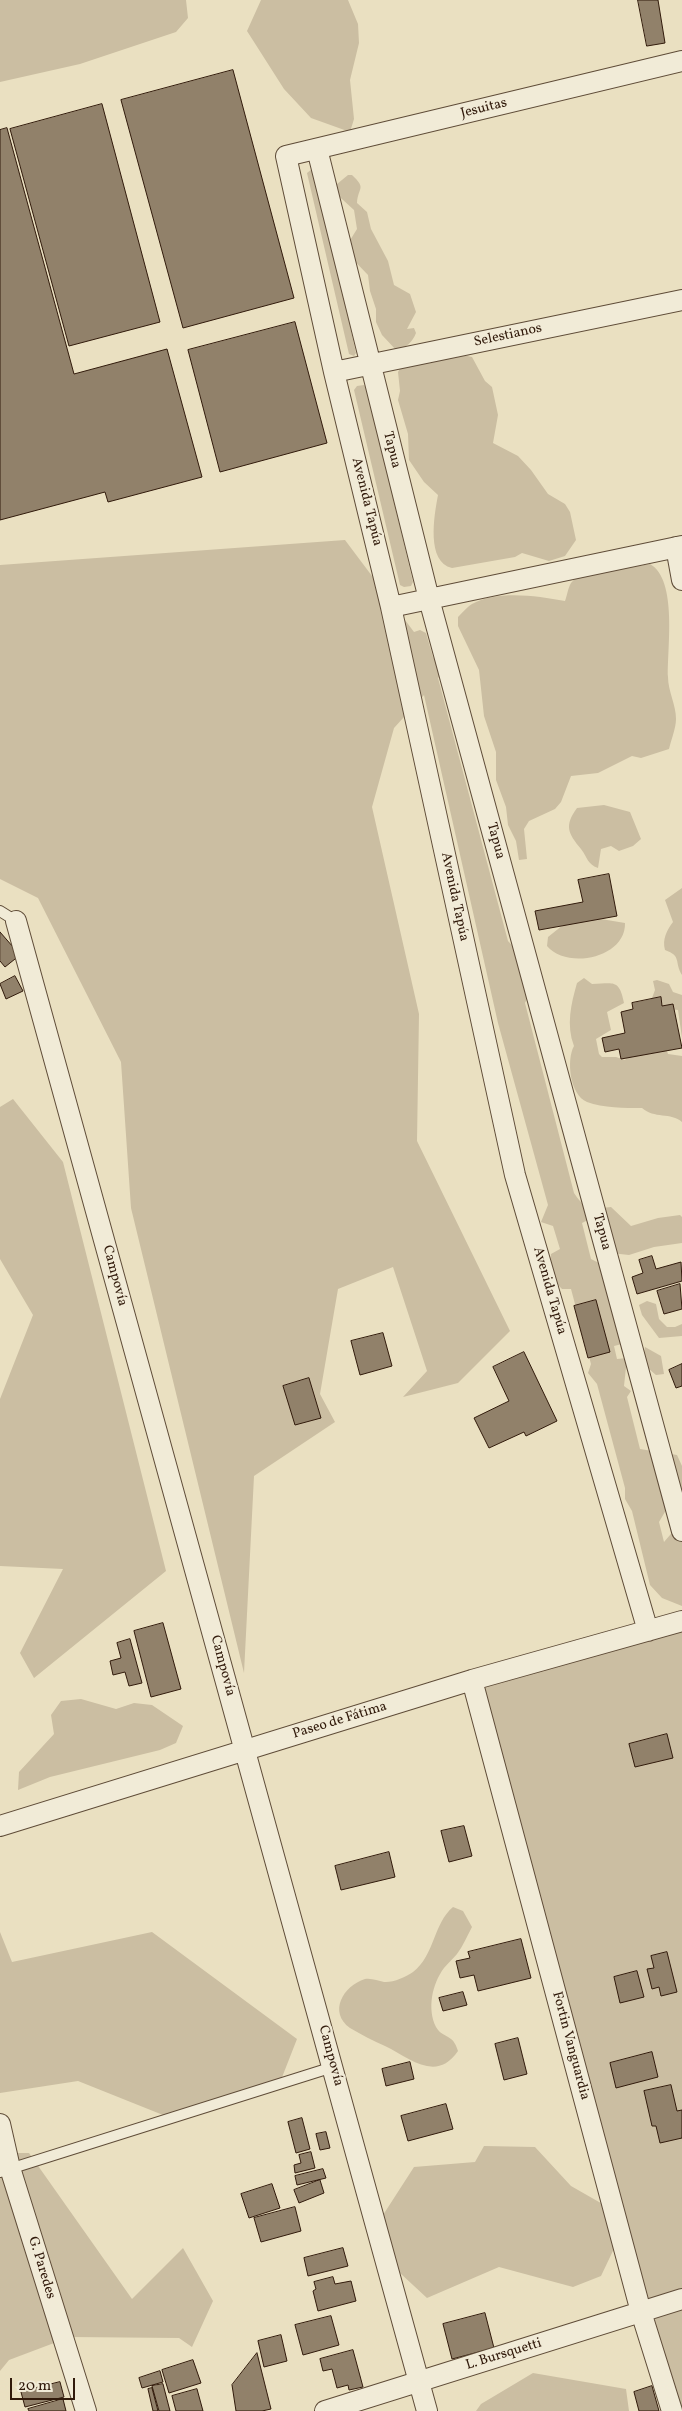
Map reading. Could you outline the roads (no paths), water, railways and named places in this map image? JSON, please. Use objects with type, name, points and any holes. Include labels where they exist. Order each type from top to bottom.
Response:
[{"type":"street","name":"Jesuitas","points":[[286,156],[682,61]]},
{"type":"street","name":"Tapua","points":[[317,149],[429,599],[682,1531]]},
{"type":"street","name":"Avenida Tapúa","points":[[286,156],[334,372],[391,607],[515,1176],[648,1631]]},
{"type":"street","name":"Selestianos","points":[[334,372],[682,300]]},
{"type":"street","points":[[391,607],[679,546],[682,580]]},
{"type":"street","name":"Campovía","points":[[8,916],[245,1750],[428,2411]]},
{"type":"street","name":"Paseo de Fátima","points":[[0,1826],[472,1680],[682,1621]]},
{"type":"street","name":"Fortin Vanguardia","points":[[472,1680],[641,2312],[672,2411]]},
{"type":"street","name":"G. Paredes","points":[[0,2124],[5,2170],[86,2411]]},
{"type":"street","name":"L. Bursquetti","points":[[325,2411],[682,2299]]},
{"type":"lane","points":[[5,2170],[333,2067]]}]
